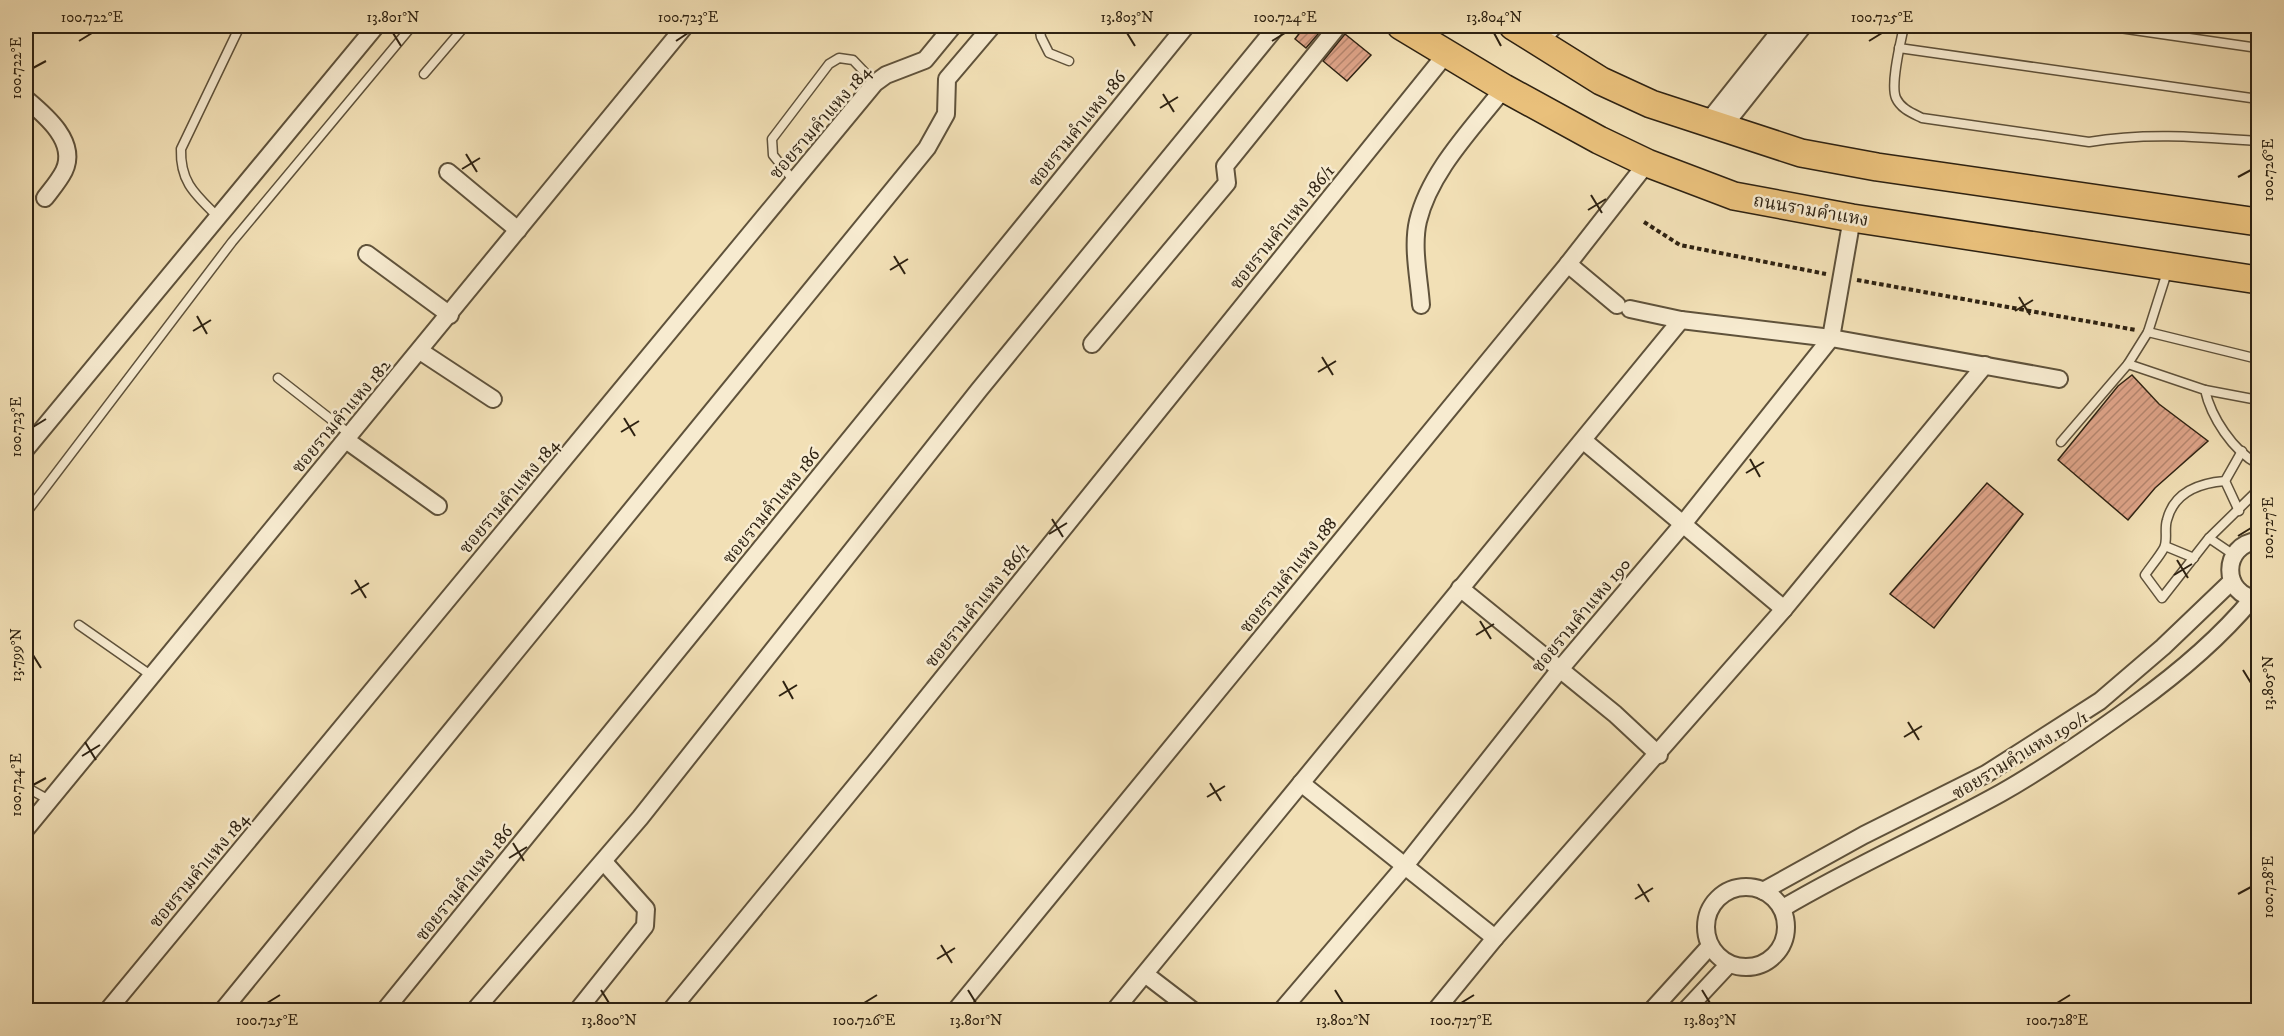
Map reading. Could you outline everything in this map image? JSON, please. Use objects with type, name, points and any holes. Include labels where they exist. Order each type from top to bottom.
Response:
[{"type":"main road","name":"ถนนรามคำแหง","points":[[1401,26],[1504,88],[1647,163],[1734,196],[1852,218],[2259,280]]},
{"type":"main road","points":[[1513,26],[1547,34],[1601,81],[1651,104],[1801,153],[1877,167],[2259,222]]},
{"type":"street","points":[[26,449],[376,26]]},
{"type":"street","name":"ซอยรามคำแหง 182","points":[[26,829],[685,26]]},
{"type":"street","points":[[947,79],[925,60],[953,26]]},
{"type":"street","points":[[223,1011],[927,148],[946,114],[947,79],[992,26]]},
{"type":"street","name":"ซอยรามคำแหง 186","points":[[385,1011],[1186,26]]},
{"type":"street","points":[[475,1011],[603,862],[979,390],[1277,26]]},
{"type":"street","points":[[1092,344],[1227,183],[1225,166],[1338,26]]},
{"type":"street","points":[[1715,125],[1769,54],[1784,26]]},
{"type":"street","points":[[1769,54],[1803,26]]},
{"type":"street","name":"ซอยรามคำแหง 186/1","points":[[671,1011],[875,762],[1446,54]]},
{"type":"street","name":"ซอยรามคำแหง 184","points":[[108,1011],[875,83],[895,71],[925,60]]},
{"type":"street","points":[[1421,305],[1417,231],[1427,196],[1443,169],[1504,88]]},
{"type":"street","points":[[26,99],[61,135],[67,153],[64,170],[45,198]]},
{"type":"street","name":"ซอยรามคำแหง 188","points":[[956,1011],[1568,264],[1647,163]]},
{"type":"street","points":[[448,172],[518,230]]},
{"type":"street","name":"ซอยรามคำแหง 190","points":[[1282,1011],[1404,867],[1561,668],[1683,524],[1831,338],[1852,218]]},
{"type":"street","points":[[367,254],[450,315]]},
{"type":"street","points":[[1568,264],[1624,307],[1681,320],[1831,338],[2059,379]]},
{"type":"street","points":[[1115,1011],[1681,320]]},
{"type":"street","points":[[420,351],[493,399]]},
{"type":"street","points":[[1437,1011],[1495,938],[1659,755],[1784,609],[1985,365]]},
{"type":"street","points":[[349,437],[438,506]]},
{"type":"street","points":[[1584,441],[1784,609]]},
{"type":"street","points":[[2232,581],[2229,572],[2234,555],[2247,543],[2259,541]]},
{"type":"street","name":"ซอยรามคำแหง 190/1","points":[[1710,946],[1706,921],[1717,899],[1738,888],[1763,891],[1986,774],[2100,701],[2163,647],[2232,581],[2243,595],[2255,599],[2197,656],[2080,744],[2001,792],[1858,865],[1784,908]]},
{"type":"street","points":[[1461,588],[1561,668],[1659,755]]},
{"type":"street","points":[[1301,783],[1495,938]]},
{"type":"street","points":[[1921,807],[1933,828]]},
{"type":"street","points":[[579,1011],[645,926],[648,918],[646,909],[603,862]]},
{"type":"street","points":[[1652,1011],[1710,946],[1718,957],[1739,968],[1759,966],[1776,955],[1785,937],[1784,908],[1774,896],[1763,891]]},
{"type":"street","points":[[1686,1011],[1729,964]]},
{"type":"street","points":[[1145,974],[1192,1011]]},
{"type":"lane","points":[[218,218],[196,196],[184,178],[181,149],[240,26]]},
{"type":"lane","points":[[26,513],[232,242],[412,26]]},
{"type":"lane","points":[[424,74],[465,26]]},
{"type":"lane","points":[[1039,26],[1049,54],[1069,61]]},
{"type":"lane","points":[[1905,26],[1899,48],[1895,96],[1903,108],[1922,118],[2089,142],[2115,138],[2175,135],[2259,141]]},
{"type":"lane","points":[[2106,26],[2259,48]]},
{"type":"lane","points":[[1899,48],[2259,99]]},
{"type":"lane","points":[[794,181],[773,155],[772,139],[829,64],[839,58],[854,60],[875,83]]},
{"type":"lane","points":[[2061,442],[2128,364],[2148,332],[2169,268]]},
{"type":"lane","points":[[2148,332],[2259,359]]},
{"type":"lane","points":[[2128,364],[2205,390],[2259,400]]},
{"type":"lane","points":[[278,378],[349,437]]},
{"type":"lane","points":[[2205,390],[2209,405],[2232,442],[2259,464]]},
{"type":"lane","points":[[2225,481],[2242,451]]},
{"type":"lane","points":[[2225,481],[2239,511]]},
{"type":"lane","points":[[2225,481],[2204,483],[2184,493],[2171,508],[2166,522],[2165,546],[2145,575],[2162,598],[2209,538],[2259,490]]},
{"type":"lane","points":[[2209,538],[2234,555]]},
{"type":"lane","points":[[2165,546],[2194,558]]},
{"type":"lane","points":[[79,624],[152,676]]},
{"type":"lane","points":[[26,787],[49,800]]},
{"type":"path","points":[[1644,222],[1680,245],[2148,332]]},
{"type":"building","points":[[1305,26],[1325,26],[1306,48],[1295,39]]},
{"type":"building","points":[[1345,34],[1371,55],[1347,81],[1323,61]]},
{"type":"building","points":[[2132,375],[2159,404],[2208,441],[2155,488],[2128,520],[2058,460],[2118,386]]},
{"type":"building","points":[[1987,483],[2023,514],[1934,628],[1890,594]]}]
